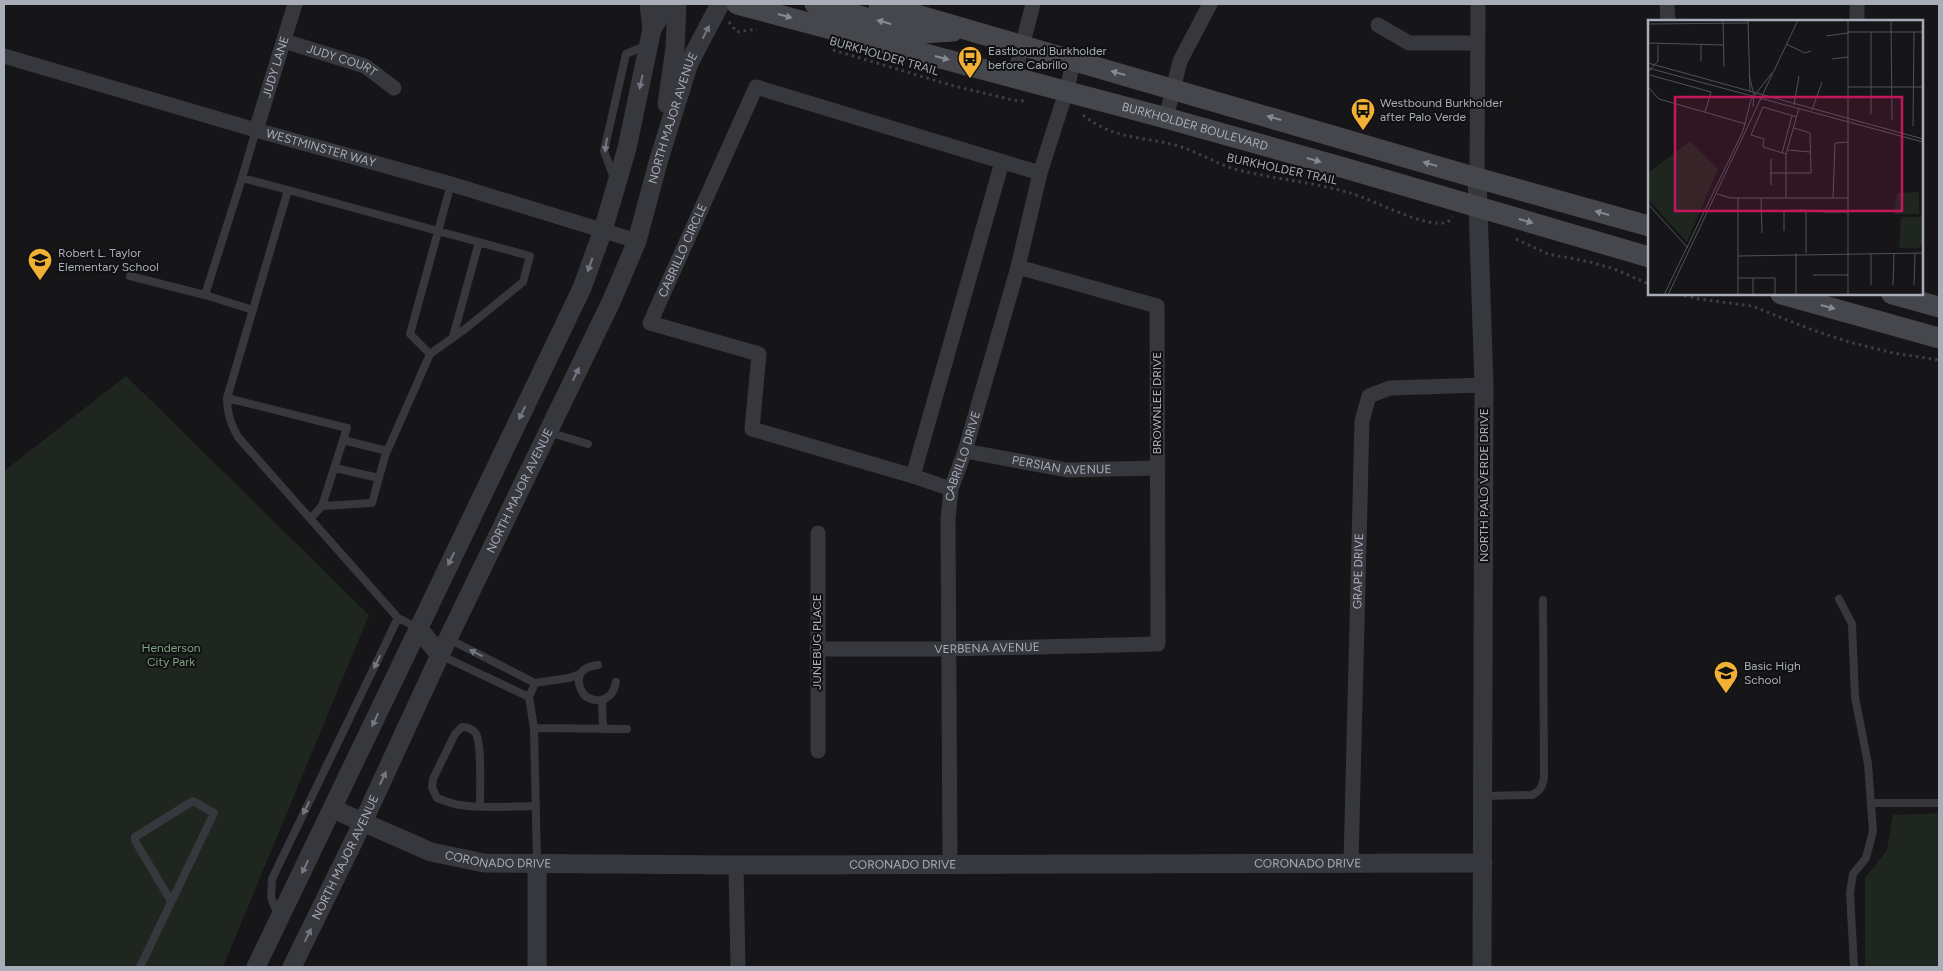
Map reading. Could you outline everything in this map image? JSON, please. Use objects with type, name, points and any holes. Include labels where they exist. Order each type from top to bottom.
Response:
[{"type":"main road","points":[[816,4],[922,33],[966,30]]},
{"type":"main road","points":[[879,4],[1174,88],[1477,178],[1648,226]]},
{"type":"main road","name":"BURKHOLDER BOULEVARD","points":[[733,12],[1014,77],[1348,169],[1648,257]]},
{"type":"main road","points":[[1785,295],[1939,338]]},
{"type":"main road","points":[[1896,295],[1939,307]]},
{"type":"street","name":"JUDY LANE","points":[[256,130],[295,4]]},
{"type":"street","points":[[649,4],[651,36]]},
{"type":"street","points":[[256,967],[582,288],[603,230],[616,186],[651,36],[668,4]]},
{"type":"street","points":[[658,159],[675,48],[677,4]]},
{"type":"street","name":"NORTH MAJOR AVENUE","points":[[292,967],[611,302],[637,241],[658,159],[689,63],[720,4]]},
{"type":"street","points":[[1014,77],[1033,4]]},
{"type":"street","points":[[1166,118],[1180,61],[1210,4]]},
{"type":"street","name":"NORTH PALO VERDE DRIVE","points":[[1478,4],[1477,178],[1484,385],[1482,967]]},
{"type":"street","points":[[1668,4],[1668,20]]},
{"type":"street","points":[[1857,4],[1857,20]]},
{"type":"street","points":[[1378,25],[1409,43],[1477,43]]},
{"type":"street","name":"JUDY COURT","points":[[284,41],[365,66],[394,88]]},
{"type":"street","name":"WESTMINSTER WAY","points":[[4,56],[256,130],[451,184],[637,241]]},
{"type":"street","name":"CABRILLO DRIVE","points":[[950,865],[948,519],[951,489],[965,451],[1018,267],[1040,173],[1066,92],[1074,60]]},
{"type":"street","name":"CABRILLO CIRCLE","points":[[951,489],[752,429],[759,354],[650,323],[756,87],[1040,173]]},
{"type":"street","points":[[913,476],[1002,162]]},
{"type":"street","name":"BROWNLEE DRIVE","points":[[1018,267],[1157,306],[1158,644]]},
{"type":"street","name":"GRAPE DRIVE","points":[[1351,863],[1362,421],[1369,396],[1390,388],[1484,385]]},
{"type":"street","name":"PERSIAN AVENUE","points":[[965,451],[1067,470],[1157,468]]},
{"type":"street","name":"JUNEBUG PLACE","points":[[818,533],[816,649],[818,751]]},
{"type":"street","points":[[418,628],[444,647]]},
{"type":"street","name":"VERBENA AVENUE","points":[[816,649],[948,649],[1158,644]]},
{"type":"street","name":"CORONADO DRIVE","points":[[333,809],[431,852],[484,863],[950,865],[1483,863]]},
{"type":"street","points":[[537,863],[537,967]]},
{"type":"street","points":[[736,865],[738,967]]},
{"type":"lane","points":[[205,296],[256,130]]},
{"type":"lane","points":[[242,178],[530,256],[523,282],[430,354],[387,451],[372,503],[322,506]]},
{"type":"lane","points":[[430,354],[410,334],[451,184]]},
{"type":"lane","points":[[288,190],[227,398],[229,418],[238,437],[398,618],[418,628]]},
{"type":"lane","points":[[453,337],[479,242]]},
{"type":"lane","points":[[130,276],[253,310]]},
{"type":"lane","points":[[227,398],[347,428],[322,506],[311,518]]},
{"type":"lane","points":[[548,432],[588,444]]},
{"type":"lane","points":[[343,440],[387,451]]},
{"type":"lane","points":[[335,468],[379,478]]},
{"type":"lane","points":[[1839,599],[1852,624],[1855,698],[1868,764],[1873,831],[1866,858],[1852,874],[1850,892],[1854,967]]},
{"type":"lane","points":[[1483,796],[1532,795],[1538,792],[1542,786],[1544,778],[1543,600]]},
{"type":"lane","points":[[279,920],[271,897],[272,879],[398,618]]},
{"type":"lane","points":[[444,647],[499,665],[535,683],[569,678],[580,674],[590,666],[598,665]]},
{"type":"lane","points":[[444,647],[492,680],[529,697]]},
{"type":"lane","points":[[492,680],[499,665]]},
{"type":"lane","points":[[580,674],[578,680],[584,696],[595,700],[602,700],[613,694],[616,682]]},
{"type":"lane","points":[[535,683],[529,697],[534,728],[537,863]]},
{"type":"lane","points":[[602,700],[603,729]]},
{"type":"lane","points":[[480,806],[478,741],[472,730],[468,727],[462,727],[455,734],[433,779],[432,786],[437,798],[462,806],[480,806],[536,806]]},
{"type":"lane","points":[[534,728],[627,729]]},
{"type":"lane","points":[[140,967],[214,813],[193,801],[135,837],[135,842],[171,901]]},
{"type":"lane","points":[[1871,804],[1939,802]]},
{"type":"path","points":[[733,12],[737,32],[764,30]]},
{"type":"path","name":"BURKHOLDER TRAIL","points":[[831,49],[954,86],[1013,100],[1032,101]]},
{"type":"path","name":"BURKHOLDER TRAIL","points":[[1080,113],[1093,124],[1107,131],[1131,138],[1178,146],[1217,164],[1239,170],[1318,184],[1352,193],[1420,221],[1434,224],[1447,222],[1453,217]]},
{"type":"path","points":[[1516,240],[1548,254],[1590,262],[1614,269],[1648,284]]},
{"type":"path","points":[[1682,295],[1752,306],[1849,342],[1893,353],[1939,360]]},
{"type":"green space","name":"Henderson City Park","points":[[126,376],[369,615],[223,967],[4,967],[4,471]]},
{"type":"green space","points":[[1939,813],[1939,967],[1865,967],[1865,878],[1887,850],[1893,815]]},
{"type":"place","name":"Eastbound Burkholder before Cabrillo","points":[[970,79]]},
{"type":"place","name":"Westbound Burkholder after Palo Verde","points":[[1363,131]]},
{"type":"place","name":"Robert L. Taylor Elementary School","points":[[40,281]]},
{"type":"place","name":"Basic High School","points":[[1726,694]]}]
